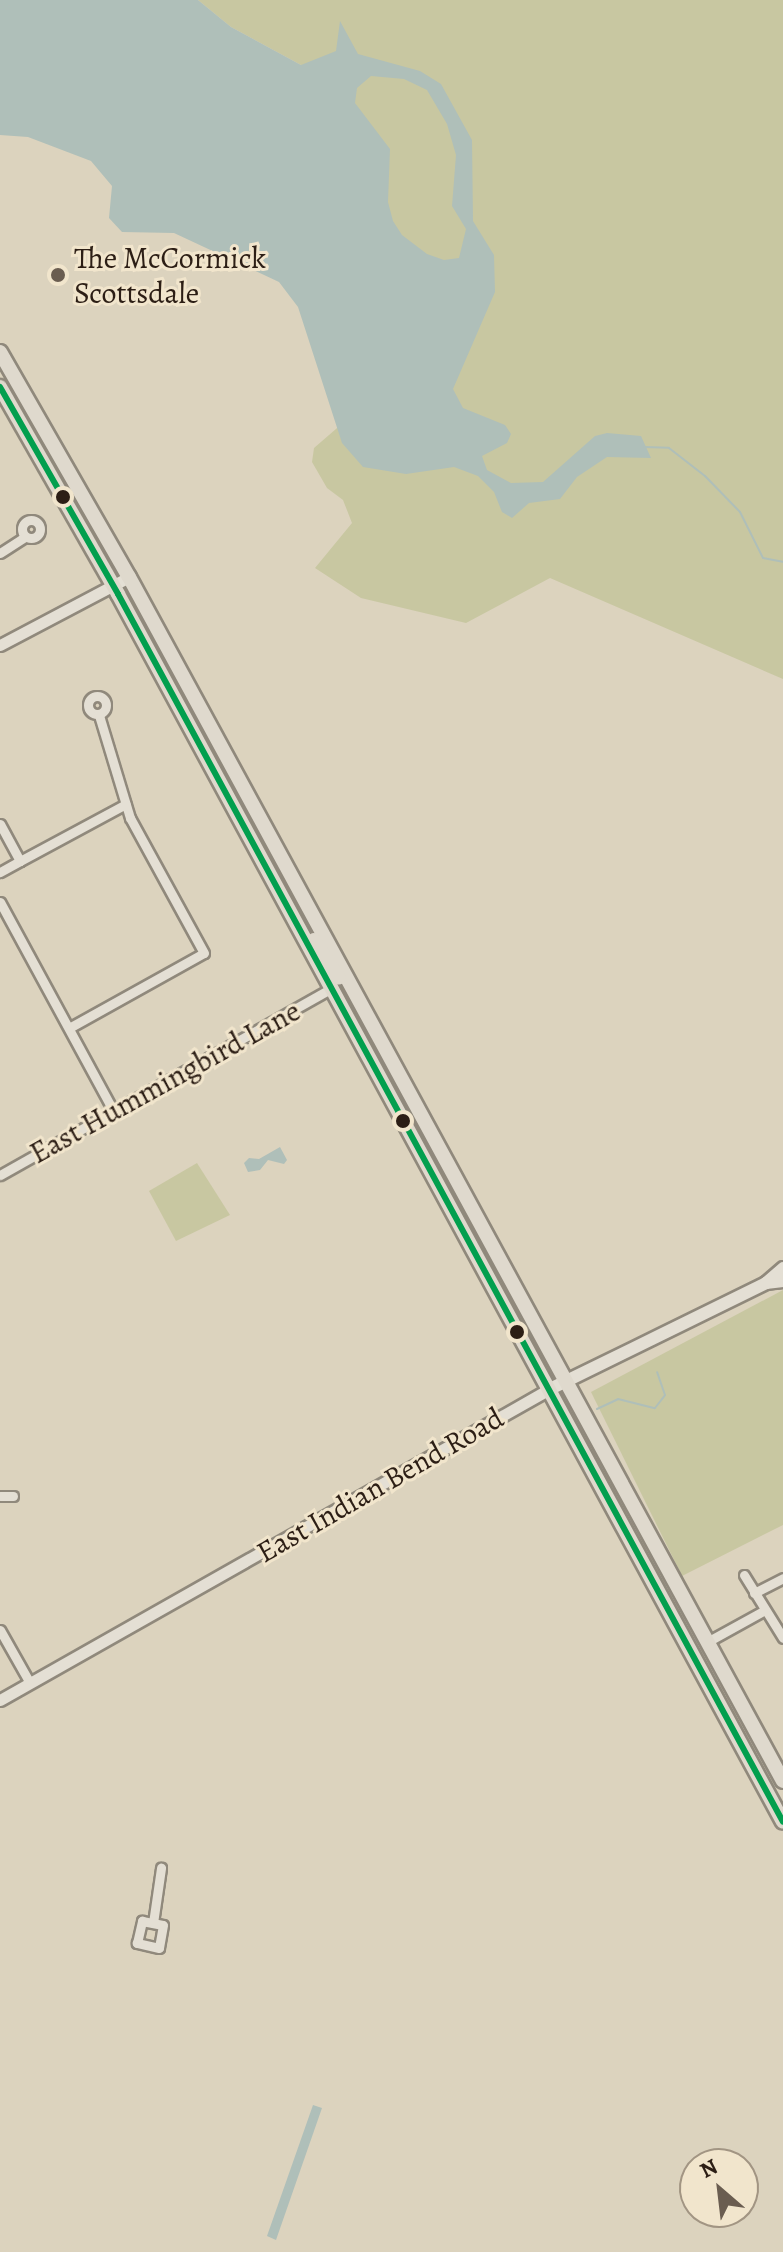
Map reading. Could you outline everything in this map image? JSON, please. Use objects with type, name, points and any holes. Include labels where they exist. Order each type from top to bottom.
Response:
[{"type":"main road","points":[[0,352],[129,577],[783,1781]]},
{"type":"main road","points":[[0,387],[113,585],[546,1391],[783,1822]]},
{"type":"main road","points":[[291,917],[303,921],[335,977],[347,980]]},
{"type":"main road","points":[[347,980],[347,1003],[370,1045],[366,1058]]},
{"type":"main road","name":"East Indian Bend Road","points":[[546,1391],[766,1283],[783,1268]]},
{"type":"main road","name":"East Indian Bend Road","points":[[766,1283],[783,1281]]},
{"type":"main road","points":[[647,1573],[667,1594],[689,1634],[707,1642]]},
{"type":"main road","points":[[707,1642],[705,1661],[724,1697],[727,1720]]},
{"type":"street","points":[[0,553],[25,537]]},
{"type":"street","points":[[0,645],[129,577]]},
{"type":"street","points":[[69,1028],[204,953],[126,804],[99,715]]},
{"type":"street","points":[[0,872],[126,804]]},
{"type":"street","points":[[0,824],[20,861]]},
{"type":"street","points":[[0,902],[114,1112]]},
{"type":"street","name":"East Hummingbird Lane","points":[[0,1175],[330,989]]},
{"type":"street","name":"East Indian Bend Road","points":[[0,1700],[546,1391]]},
{"type":"street","points":[[0,1496],[13,1496]]},
{"type":"street","points":[[744,1575],[783,1638]]},
{"type":"street","points":[[754,1593],[783,1578]]},
{"type":"street","points":[[707,1642],[765,1610]]},
{"type":"street","points":[[0,1630],[30,1683]]},
{"type":"street","points":[[153,1923],[161,1868]]},
{"type":"green space","points":[[198,0],[783,0],[783,679],[550,578],[466,623],[361,598],[315,568],[352,523],[343,500],[327,488],[312,462],[314,448],[411,364],[301,65],[231,27]]},
{"type":"green space","points":[[197,1163],[230,1215],[176,1241],[149,1191]]},
{"type":"green space","points":[[783,1290],[783,1525],[682,1576],[591,1392]]},
{"type":"shaded area","points":[[0,0],[198,0],[231,27],[301,65],[336,51],[340,21],[358,54],[420,71],[441,84],[472,140],[473,221],[494,255],[495,292],[453,389],[463,408],[505,425],[511,434],[507,443],[482,456],[487,470],[511,483],[543,482],[595,436],[607,433],[641,436],[651,458],[607,457],[577,477],[560,499],[529,503],[512,518],[502,512],[494,492],[478,476],[454,467],[406,474],[363,467],[342,443],[298,307],[279,282],[174,233],[122,232],[109,218],[112,186],[91,161],[28,137],[0,135]],"holes":[[[371,76],[404,79],[427,90],[447,124],[456,155],[452,206],[466,229],[459,258],[444,260],[427,254],[402,235],[393,221],[388,202],[390,149],[355,103],[357,88]]]},
{"type":"shaded area","points":[[280,1147],[287,1160],[284,1164],[268,1160],[260,1170],[248,1172],[244,1163],[249,1158],[259,1159]]},
{"type":"shaded area","points":[[313,2105],[322,2108],[276,2240],[267,2236]]},
{"type":"waterway","points":[[644,447],[669,448],[705,476],[740,512],[763,558],[783,562]]},
{"type":"waterway","points":[[597,1409],[618,1399],[655,1408],[665,1395],[657,1372]]},
{"type":"transit line","points":[[0,387],[118,594],[783,1822]]},
{"type":"place","name":"The McCormick Scottsdale","points":[[58,275]]}]
